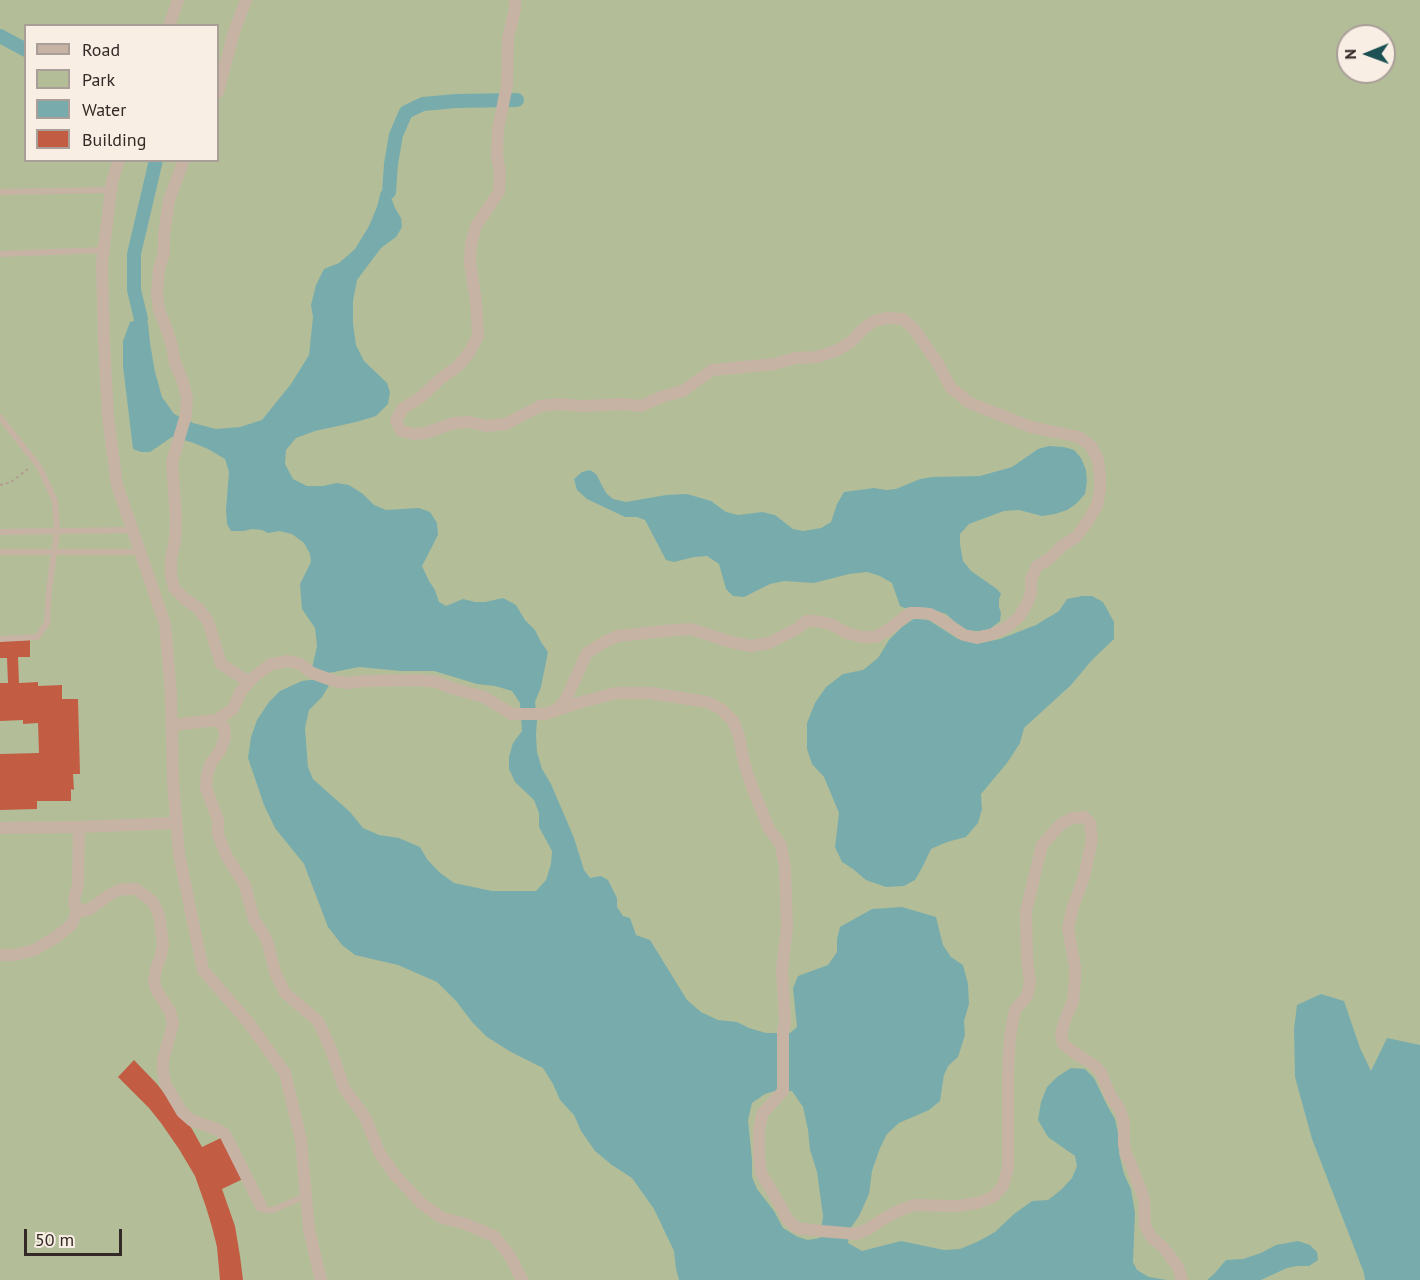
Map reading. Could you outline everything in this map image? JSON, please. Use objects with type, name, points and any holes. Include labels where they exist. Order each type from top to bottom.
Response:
[{"type":"street","points":[[170,24],[178,0]]},
{"type":"street","points":[[219,88],[234,32],[246,0]]},
{"type":"street","points":[[515,0],[508,38],[507,85],[498,129],[499,192],[476,226],[471,244],[470,263],[476,301],[478,336],[469,353],[458,366],[421,397],[402,409],[396,421],[401,431],[414,434],[425,433],[454,423],[469,422],[486,426],[506,424],[540,406],[559,404],[641,406],[683,391],[712,370],[817,357],[838,350],[874,321],[887,318],[903,319],[914,328],[938,362],[951,388],[970,402],[1031,428],[1079,437],[1091,446],[1098,460],[1100,476],[1097,505],[1088,521],[1076,537],[1062,546],[1050,559],[1037,566],[1031,579],[1028,602],[1019,617],[1007,627],[993,634],[977,638],[964,635],[930,614],[910,613],[876,637],[862,637],[816,621],[806,621],[798,628],[769,643],[751,646],[691,629],[618,636],[587,653],[566,699],[556,711]]},
{"type":"street","points":[[118,162],[112,182],[102,263],[108,417],[117,485],[165,624],[179,854],[203,970],[248,1022],[285,1073],[301,1140],[309,1230],[321,1280]]},
{"type":"street","points":[[183,162],[169,200],[164,253],[159,269],[157,293],[159,310],[187,397],[186,415],[172,462],[176,511],[171,575],[174,588],[198,608],[208,621],[221,664],[249,682]]},
{"type":"street","points":[[172,724],[217,720],[233,709],[241,691],[255,676],[271,664],[288,661],[300,664],[312,673],[334,681],[348,683],[419,680],[437,682],[484,697],[512,714],[540,714],[556,711],[616,693],[650,693],[707,702],[721,709],[733,721],[739,736],[744,763],[752,787],[769,829],[781,845],[784,868],[787,928],[782,969],[785,1021],[783,1091],[762,1114],[759,1131],[761,1173],[787,1219],[797,1228],[821,1232],[856,1234],[914,1205],[958,1206],[977,1203],[993,1197],[1003,1186],[1008,1167],[1008,1072],[1011,1037],[1015,1010],[1027,996],[1030,982],[1026,911],[1041,845],[1060,825],[1072,818],[1084,817],[1090,822],[1092,840],[1084,877],[1068,928],[1076,980],[1073,1000],[1061,1034],[1063,1044],[1094,1065],[1101,1073],[1119,1108],[1124,1122],[1126,1154],[1143,1199],[1145,1225],[1151,1237],[1163,1247],[1178,1267],[1182,1280]]},
{"type":"street","points":[[217,720],[224,727],[225,737],[220,751],[211,763],[206,788],[218,820],[218,834],[227,856],[245,885],[254,920],[268,944],[275,972],[285,993],[318,1021],[344,1088],[365,1117],[380,1154],[395,1175],[422,1204],[442,1218],[463,1223],[494,1236],[510,1256],[522,1280]]},
{"type":"street","points":[[0,828],[79,828],[176,823]]},
{"type":"street","points":[[79,828],[78,885],[74,904],[83,911],[119,890],[128,889],[136,889],[152,901],[159,915],[163,944],[154,982],[170,1011],[173,1024],[163,1060],[166,1084],[182,1112],[191,1120],[225,1134],[261,1206]]},
{"type":"street","points":[[0,955],[34,951],[72,924],[78,908]]},
{"type":"lane","points":[[0,192],[111,190]]},
{"type":"lane","points":[[0,254],[104,250]]},
{"type":"lane","points":[[0,417],[40,468],[55,501],[57,531],[47,623],[37,637],[0,639]]},
{"type":"lane","points":[[0,532],[133,531]]},
{"type":"lane","points":[[0,552],[140,552]]},
{"type":"lane","points":[[261,1206],[266,1210],[273,1210],[306,1196]]},
{"type":"path","points":[[0,485],[11,482],[25,472],[34,461]]},
{"type":"green space","points":[[0,0],[1420,0],[1420,1280],[0,1280]]},
{"type":"water","points":[[381,191],[389,192],[401,218],[402,227],[396,237],[381,248],[357,280],[353,301],[353,323],[356,345],[364,361],[387,383],[390,392],[388,404],[376,416],[296,438],[286,450],[285,464],[293,479],[307,486],[337,483],[349,485],[374,505],[386,510],[419,508],[430,512],[437,523],[438,535],[422,566],[439,602],[446,606],[463,599],[485,602],[503,598],[516,605],[525,620],[535,630],[548,652],[541,687],[535,702],[537,752],[542,769],[551,784],[574,838],[584,870],[590,878],[601,876],[608,880],[617,898],[617,907],[623,916],[630,918],[636,935],[650,940],[687,1000],[701,1012],[718,1020],[737,1022],[766,1033],[790,1033],[797,1027],[793,988],[798,976],[828,965],[837,952],[840,927],[872,909],[902,907],[936,917],[943,945],[951,957],[963,965],[968,984],[969,1004],[964,1021],[965,1035],[958,1057],[948,1066],[944,1075],[940,1101],[929,1110],[899,1123],[887,1134],[872,1171],[869,1194],[850,1229],[848,1243],[862,1251],[901,1241],[944,1250],[960,1249],[995,1232],[1032,1201],[1048,1200],[1072,1178],[1077,1166],[1075,1156],[1048,1137],[1038,1120],[1041,1102],[1047,1087],[1057,1077],[1071,1068],[1085,1069],[1094,1078],[1115,1119],[1119,1137],[1119,1153],[1124,1174],[1131,1189],[1135,1213],[1133,1262],[1137,1270],[1149,1277],[1167,1280],[679,1280],[674,1251],[654,1209],[632,1178],[595,1151],[581,1131],[574,1115],[560,1100],[543,1068],[487,1037],[437,982],[398,965],[355,955],[342,945],[328,927],[304,864],[275,828],[264,805],[248,758],[251,737],[257,720],[269,702],[280,691],[302,681],[317,679],[330,684],[322,697],[309,710],[305,728],[308,767],[313,779],[350,812],[363,828],[379,835],[399,838],[420,847],[439,872],[454,883],[492,891],[536,891],[546,880],[552,851],[539,827],[539,813],[534,800],[515,782],[509,769],[509,757],[513,743],[522,731],[520,703],[512,691],[477,684],[434,671],[359,667],[329,673],[312,668],[317,646],[315,628],[302,609],[300,584],[311,562],[310,554],[304,543],[292,534],[279,531],[268,533],[252,529],[231,531],[227,524],[226,510],[229,472],[225,459],[208,449],[172,437],[150,452],[133,449],[123,366],[123,341],[130,322],[141,319],[148,323],[155,372],[162,397],[174,414],[193,423],[216,429],[240,427],[262,420],[291,384],[309,355],[313,317],[311,305],[316,285],[324,269],[339,263],[355,249],[377,207]],"holes":[[[775,1091],[792,1091],[803,1107],[810,1150],[817,1172],[823,1216],[820,1238],[808,1240],[783,1228],[774,1211],[757,1189],[752,1177],[748,1120],[752,1103],[765,1094]]]},
{"type":"water","points":[[1049,446],[1074,450],[1081,458],[1086,470],[1087,482],[1085,494],[1076,504],[1067,510],[1042,516],[1019,510],[1004,511],[969,524],[960,534],[963,561],[971,571],[1001,594],[999,599],[1000,621],[990,629],[979,631],[964,630],[946,614],[931,609],[907,609],[900,606],[892,583],[867,572],[814,583],[784,581],[770,584],[744,597],[733,596],[726,589],[719,564],[707,556],[674,562],[666,560],[645,520],[625,517],[587,499],[577,490],[574,479],[582,472],[590,470],[596,474],[606,493],[613,499],[626,502],[687,494],[711,501],[726,512],[738,515],[762,512],[775,515],[793,529],[803,531],[821,528],[831,522],[844,492],[874,488],[896,489],[920,479],[932,477],[980,476],[1012,467],[1038,449]]},
{"type":"water","points":[[1092,596],[1103,602],[1114,622],[1114,639],[1071,685],[1024,728],[1020,743],[1007,763],[981,794],[982,809],[978,823],[966,837],[931,849],[915,880],[904,886],[886,887],[866,880],[842,862],[835,847],[839,813],[824,777],[812,764],[807,749],[807,723],[815,703],[826,687],[843,674],[863,670],[878,658],[889,640],[902,627],[915,618],[927,619],[958,639],[980,643],[1000,639],[1036,625],[1059,611],[1067,599]]},
{"type":"water","points":[[1321,994],[1344,1001],[1360,1048],[1371,1071],[1387,1038],[1420,1045],[1420,1280],[1365,1280],[1312,1139],[1295,1077],[1294,1029],[1297,1005]]},
{"type":"water","points":[[1298,1241],[1310,1245],[1317,1252],[1318,1260],[1309,1266],[1287,1268],[1261,1280],[1207,1280],[1226,1260],[1243,1259],[1276,1245]]},
{"type":"building","points":[[30,640],[30,657],[18,657],[19,683],[38,682],[38,686],[62,685],[62,699],[78,699],[80,774],[73,774],[74,790],[71,789],[71,801],[37,801],[37,809],[0,810],[0,754],[39,753],[38,723],[23,724],[23,720],[0,721],[0,683],[8,683],[7,658],[0,658],[0,641]]},
{"type":"building","points":[[134,1060],[157,1084],[192,1129],[202,1147],[223,1137],[243,1179],[222,1189],[235,1226],[243,1280],[220,1280],[217,1247],[195,1176],[161,1123],[118,1077]]},
{"type":"waterway","points":[[0,36],[24,49]]},
{"type":"waterway","points":[[389,192],[396,135],[406,112],[423,104],[517,100]]},
{"type":"waterway","points":[[141,319],[134,290],[134,254],[156,162]]}]
